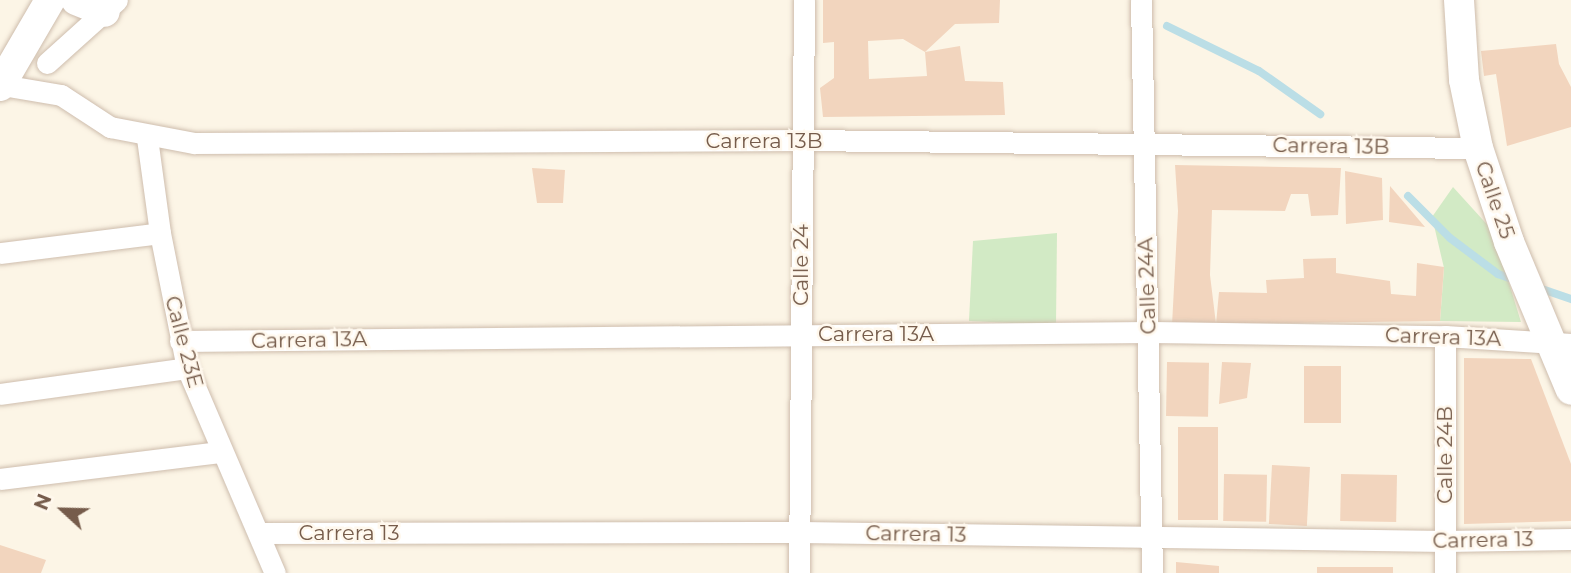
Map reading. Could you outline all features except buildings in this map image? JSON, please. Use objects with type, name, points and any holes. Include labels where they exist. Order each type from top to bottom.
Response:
[{"type":"street","points":[[1,85],[50,0]]},
{"type":"street","points":[[76,0],[111,6]]},
{"type":"street","name":"Calle 24","points":[[799,573],[804,0]]},
{"type":"street","name":"Calle 24A","points":[[1141,0],[1152,573]]},
{"type":"street","name":"Calle 25","points":[[1459,0],[1464,80],[1478,148],[1509,242],[1535,306],[1561,342],[1571,390]]},
{"type":"street","points":[[47,63],[111,6]]},
{"type":"street","points":[[31,34],[61,95]]},
{"type":"street","name":"Carrera 13B","points":[[1,85],[61,95],[110,127],[147,138],[194,143],[802,140],[1478,148]]},
{"type":"street","name":"Calle 23E","points":[[147,138],[160,233],[187,368],[275,573]]},
{"type":"street","points":[[0,253],[160,233]]},
{"type":"street","name":"Carrera 13A","points":[[180,341],[1149,332],[1445,336],[1561,342]]},
{"type":"street","name":"Calle 24B","points":[[1445,336],[1445,573]]},
{"type":"street","points":[[0,394],[187,368]]},
{"type":"street","points":[[0,478],[221,452]]},
{"type":"street","name":"Carrera 13","points":[[260,533],[800,532],[1445,541],[1571,539]]},
{"type":"green space","points":[[1453,187],[1493,231],[1521,322],[1440,321],[1444,268],[1432,217]]},
{"type":"green space","points":[[1057,233],[1056,325],[969,321],[973,241]]},
{"type":"waterway","points":[[1167,26],[1259,71],[1320,114]]},
{"type":"waterway","points":[[1408,196],[1450,238],[1498,274],[1517,281]]},
{"type":"waterway","points":[[1536,287],[1571,299]]}]
